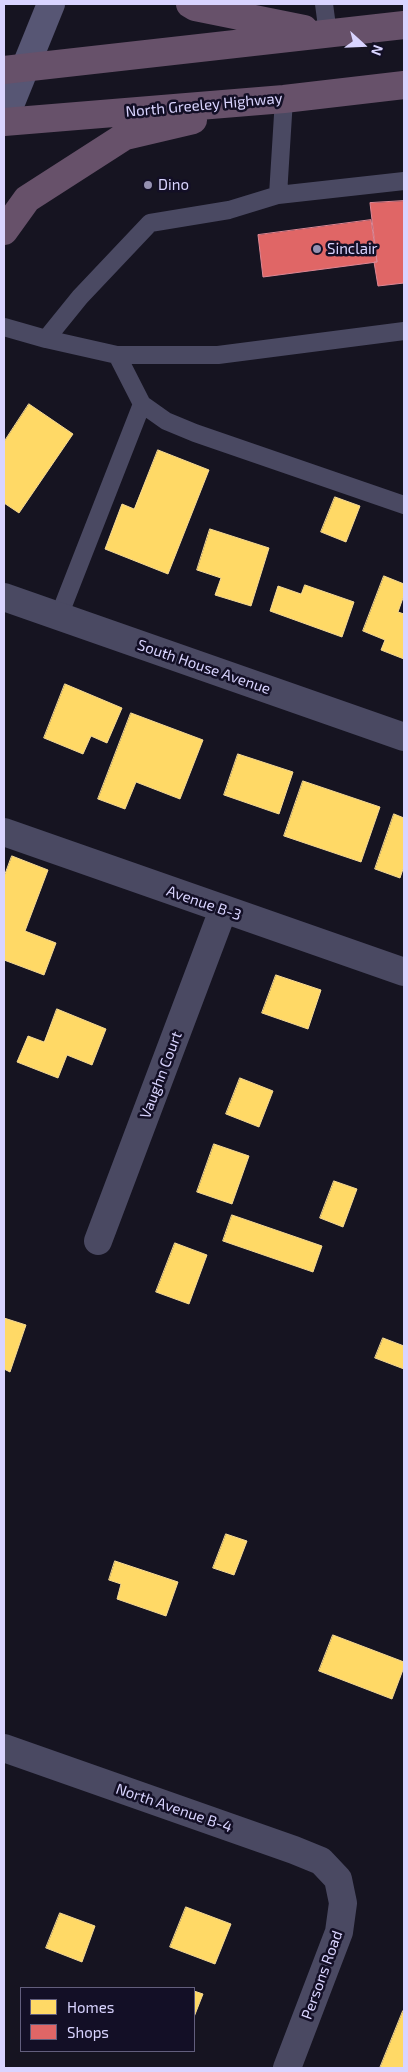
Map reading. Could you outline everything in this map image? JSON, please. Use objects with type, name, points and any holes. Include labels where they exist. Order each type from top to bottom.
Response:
[{"type":"highway","points":[[190,4],[195,7],[328,34]]},
{"type":"highway","points":[[14,69],[404,26]]},
{"type":"highway","name":"North Greeley Highway","points":[[7,113],[284,98],[404,86]]},
{"type":"highway","points":[[4,231],[27,199],[125,136],[284,98]]},
{"type":"street","points":[[7,113],[14,69],[51,4]]},
{"type":"street","name":"South House Avenue","points":[[4,597],[404,738]]},
{"type":"street","name":"Avenue B-3","points":[[6,838],[404,972]]},
{"type":"street","name":"Vaughn Court","points":[[98,1241],[223,910]]},
{"type":"street","name":"North Avenue B-4","points":[[4,1748],[294,1850],[321,1861],[338,1879]]},
{"type":"street","name":"Persons Road","points":[[288,2068],[339,1932],[343,1903],[338,1879]]},
{"type":"lane","points":[[324,4],[328,34]]},
{"type":"lane","points":[[278,195],[284,98]]},
{"type":"lane","points":[[46,339],[80,297],[150,223],[229,210],[278,195],[404,181]]},
{"type":"lane","points":[[4,327],[117,356],[218,355],[404,331]]},
{"type":"lane","points":[[117,356],[142,404],[166,421],[195,433],[404,505]]},
{"type":"lane","points":[[59,616],[142,404]]},
{"type":"building: Homes","points":[[29,404],[73,434],[19,513],[4,503],[4,442]]},
{"type":"building: Homes","points":[[158,450],[209,470],[168,574],[105,549],[122,504],[134,509]]},
{"type":"building: Homes","points":[[335,497],[360,506],[346,542],[321,532]]},
{"type":"building: Homes","points":[[210,529],[269,548],[251,606],[215,595],[221,578],[197,570]]},
{"type":"building: Homes","points":[[384,576],[404,584],[404,595],[398,612],[404,614],[404,659],[381,650],[385,640],[363,631]]},
{"type":"building: Homes","points":[[305,585],[354,602],[342,637],[270,611],[278,586],[301,594]]},
{"type":"building: Homes","points":[[65,684],[122,708],[107,743],[91,736],[83,754],[44,738]]},
{"type":"building: Homes","points":[[131,713],[203,740],[180,799],[136,782],[125,809],[98,799]]},
{"type":"building: Homes","points":[[238,754],[293,772],[279,814],[224,795]]},
{"type":"building: Homes","points":[[303,781],[380,807],[361,862],[284,836]]},
{"type":"building: Homes","points":[[394,814],[404,818],[404,866],[400,878],[375,869]]},
{"type":"building: Homes","points":[[12,856],[48,870],[25,931],[56,943],[44,975],[4,960],[4,877]]},
{"type":"building: Homes","points":[[276,975],[321,990],[308,1029],[262,1013]]},
{"type":"building: Homes","points":[[57,1009],[106,1029],[92,1065],[67,1055],[58,1078],[17,1062],[28,1036],[44,1042]]},
{"type":"building: Homes","points":[[240,1078],[273,1091],[259,1127],[226,1114]]},
{"type":"building: Homes","points":[[214,1144],[249,1156],[232,1204],[197,1192]]},
{"type":"building: Homes","points":[[334,1181],[357,1189],[343,1227],[320,1218]]},
{"type":"building: Homes","points":[[232,1215],[322,1246],[313,1272],[223,1241]]},
{"type":"building: Homes","points":[[175,1243],[207,1255],[189,1304],[156,1292]]},
{"type":"building: Homes","points":[[4,1318],[26,1325],[10,1372],[4,1369]]},
{"type":"building: Homes","points":[[383,1338],[404,1346],[404,1369],[375,1358]]},
{"type":"building: Homes","points":[[226,1534],[247,1541],[234,1575],[213,1568]]},
{"type":"building: Homes","points":[[115,1561],[178,1582],[166,1616],[117,1599],[121,1584],[109,1580]]},
{"type":"building: Homes","points":[[333,1635],[404,1662],[404,1667],[392,1699],[319,1671]]},
{"type":"building: Homes","points":[[186,1907],[231,1924],[215,1964],[170,1947]]},
{"type":"building: Homes","points":[[60,1913],[95,1926],[82,1962],[46,1948]]},
{"type":"building: Homes","points":[[195,1991],[203,1994],[195,2014]]},
{"type":"building: Homes","points":[[403,2011],[404,2068],[380,2068]]},
{"type":"building: Shops","points":[[404,201],[404,283],[378,286],[374,262],[377,262],[370,203]]},
{"type":"building: Shops","name":"Sinclair","points":[[371,220],[377,262],[263,277],[258,235]]},
{"type":"place","name":"Dino","points":[[148,185]]},
{"type":"place","name":"Sinclair","points":[[317,249]]}]
